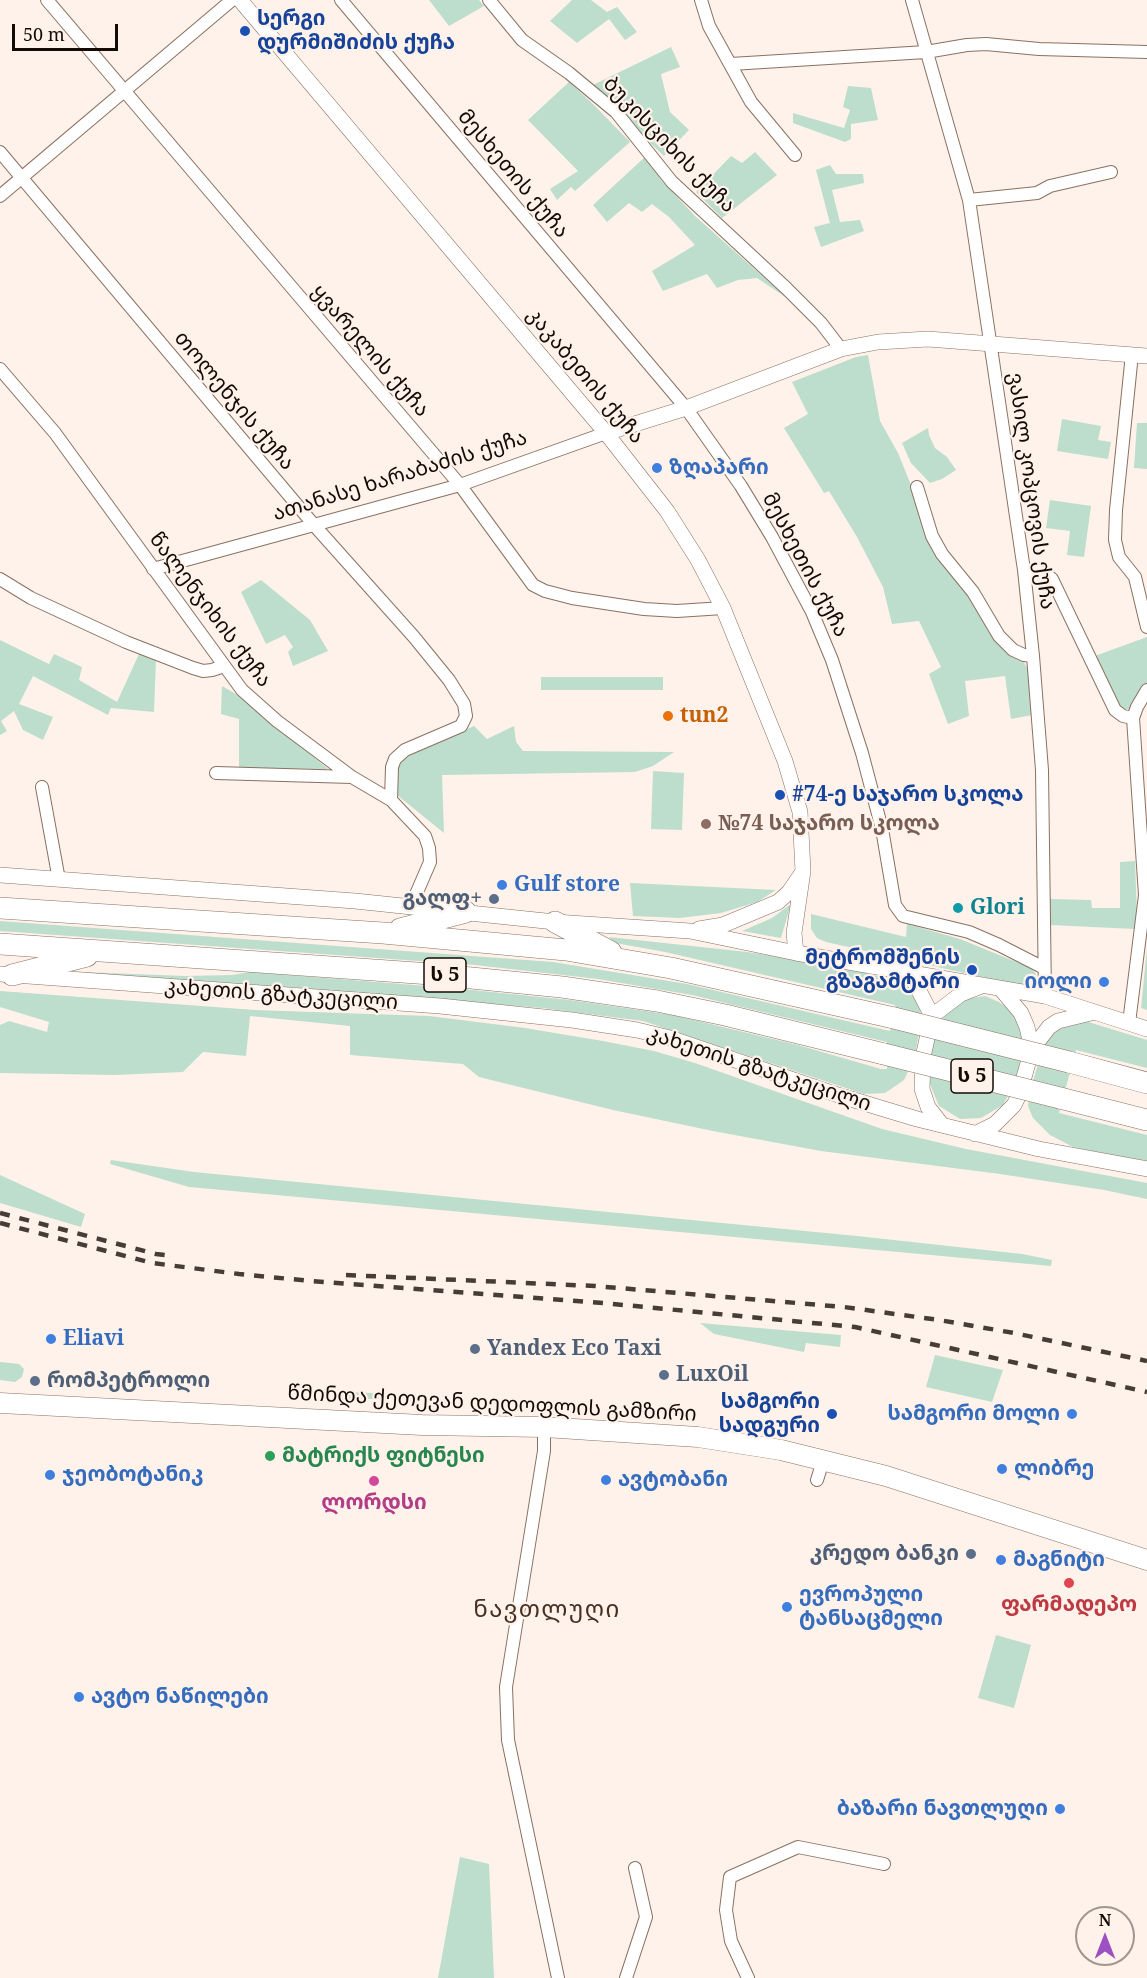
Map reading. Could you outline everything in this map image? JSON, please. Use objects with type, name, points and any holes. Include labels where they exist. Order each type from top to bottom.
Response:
[{"type":"highway","name":"ს 5","points":[[0,908],[383,933],[533,947],[625,959],[749,984],[894,1018],[1147,1083]]},
{"type":"highway","points":[[383,933],[466,912]]},
{"type":"highway","points":[[555,922],[625,959]]},
{"type":"highway","name":"კახეთის გზატკეცილი","points":[[0,944],[431,974],[562,987],[647,1000],[714,1013],[1147,1120]]},
{"type":"highway","points":[[6,975],[106,951]]},
{"type":"main road","name":"წმინდა ქეთევან დედოფლის გამზირი","points":[[0,1403],[412,1424],[544,1427],[698,1437],[782,1450],[886,1476],[1147,1560]]},
{"type":"street","name":"ყვარელის ქუჩა","points":[[47,0],[460,485],[534,585],[545,591],[572,598],[644,609],[677,611],[723,608]]},
{"type":"street","points":[[0,196],[232,0]]},
{"type":"street","name":"კაკაბეთის ქუჩა","points":[[240,0],[606,433],[682,534],[723,608],[785,761],[800,812],[803,871],[794,933],[796,953]]},
{"type":"street","name":"მესხეთის ქუჩა","points":[[341,0],[686,408],[741,486],[772,537],[832,660],[865,764],[882,829],[895,904],[903,915],[969,932],[1044,968]]},
{"type":"street","name":"ბუკისციხის ქუჩა","points":[[489,0],[522,40],[569,73],[616,112],[672,182],[786,288],[820,323],[841,349]]},
{"type":"street","points":[[701,0],[709,26],[751,102],[795,155]]},
{"type":"street","name":"ვასილ კოპცოვის ქუჩა","points":[[912,0],[969,200],[1024,570],[1042,770],[1045,996]]},
{"type":"street","points":[[731,64],[926,52],[986,44],[1040,49],[1147,52]]},
{"type":"street","name":"თოლენჯის ქუჩა","points":[[0,152],[314,525],[414,637],[449,680],[466,709],[466,716],[461,726],[405,750],[395,759],[392,767],[391,801]]},
{"type":"street","points":[[969,200],[1036,193],[1050,186],[1111,172]]},
{"type":"street","name":"ათანასე ხარაბაძის ქუჩა","points":[[153,569],[460,485],[606,433],[686,408],[841,349],[878,342],[928,339],[1139,355]]},
{"type":"street","points":[[1139,355],[1116,510],[1115,540],[1119,557],[1135,577],[1147,627]]},
{"type":"street","name":"წალენჯიხის ქუჩა","points":[[0,369],[55,433],[242,690],[277,721],[352,777],[391,801],[425,836],[430,862],[411,906]]},
{"type":"street","points":[[917,487],[932,536],[942,554],[973,592],[999,636],[1013,650],[1024,656],[1033,656]]},
{"type":"street","points":[[1024,570],[1045,573],[1052,579],[1115,710],[1123,716],[1133,718]]},
{"type":"street","points":[[0,579],[31,598],[105,632],[193,668],[202,671],[224,666]]},
{"type":"street","points":[[1129,1023],[1146,895],[1141,737],[1133,718],[1147,690]]},
{"type":"street","points":[[216,773],[352,777]]},
{"type":"street","points":[[42,787],[59,880]]},
{"type":"street","points":[[690,931],[723,925],[778,902],[789,892],[803,871]]},
{"type":"street","points":[[0,875],[411,906],[555,922],[690,931],[796,953],[1045,996],[1147,1029]]},
{"type":"street","points":[[900,970],[915,983],[932,1016],[923,1057],[922,1089],[928,1107],[942,1125]]},
{"type":"street","name":"კახეთის გზატკეცილი","points":[[6,975],[441,1006],[608,1025],[655,1034],[841,1096],[975,1134],[1039,1149],[1147,1169]]},
{"type":"street","points":[[932,1016],[961,994],[984,985]]},
{"type":"street","points":[[1000,988],[1021,1013],[1032,1049]]},
{"type":"street","points":[[975,1134],[995,1124],[1014,1105],[1032,1049],[1049,1027],[1058,1021],[1092,1013]]},
{"type":"street","points":[[544,1427],[544,1451],[506,1687],[508,1740],[558,1978]]},
{"type":"street","points":[[817,1480],[823,1461]]},
{"type":"street","points":[[747,1978],[731,1941],[726,1910],[730,1877],[798,1847],[884,1864]]},
{"type":"street","points":[[631,1975],[646,1917],[635,1868]]},
{"type":"green space","points":[[429,0],[479,0],[484,6],[449,26]]},
{"type":"green space","points":[[572,0],[591,0],[607,12],[617,7],[637,32],[625,40],[609,19],[577,43],[550,21]]},
{"type":"green space","points":[[671,47],[680,67],[661,74],[670,112],[689,130],[664,156],[645,138],[622,109],[593,85]]},
{"type":"green space","points":[[569,82],[630,142],[575,191],[571,187],[557,200],[550,189],[578,171],[528,120]]},
{"type":"green space","points":[[848,86],[871,88],[878,120],[851,124],[851,139],[845,142],[793,123],[793,113],[844,128],[850,110],[843,107]]},
{"type":"green space","points":[[755,152],[777,175],[722,218],[696,192],[731,156],[742,163]]},
{"type":"green space","points":[[646,156],[662,181],[695,216],[787,298],[757,278],[738,280],[717,288],[707,274],[663,291],[652,271],[695,245],[669,217],[652,204],[642,212],[629,203],[607,222],[593,205]]},
{"type":"green space","points":[[830,165],[836,174],[863,174],[864,183],[832,190],[840,222],[860,220],[864,231],[821,247],[814,227],[830,223],[816,170]]},
{"type":"green space","points":[[868,355],[880,421],[898,453],[913,490],[932,550],[950,574],[972,595],[1012,655],[1023,661],[1030,672],[1032,715],[1011,719],[1005,676],[965,681],[969,716],[948,724],[929,674],[941,667],[919,621],[892,624],[883,587],[857,537],[829,491],[824,493],[784,428],[808,414],[792,382],[856,357]]},
{"type":"green space","points":[[1062,419],[1101,426],[1098,440],[1111,442],[1108,459],[1057,451]]},
{"type":"green space","points":[[1137,423],[1147,423],[1147,469],[1134,468]]},
{"type":"green space","points":[[928,428],[935,448],[947,457],[956,470],[930,483],[911,463],[902,443]]},
{"type":"green space","points":[[1050,500],[1091,506],[1084,557],[1067,555],[1070,531],[1046,528]]},
{"type":"green space","points":[[261,580],[310,620],[328,651],[293,666],[288,652],[293,647],[285,635],[266,644],[241,592]]},
{"type":"green space","points":[[1147,637],[1147,686],[1132,709],[1121,709],[1092,657]]},
{"type":"green space","points":[[0,640],[49,664],[54,654],[82,667],[79,680],[117,702],[139,654],[156,659],[154,712],[111,708],[108,715],[33,676],[19,704],[53,717],[43,740],[23,730],[14,711],[1,721],[7,731],[0,735]]},
{"type":"green space","points":[[541,677],[663,677],[663,690],[541,690]]},
{"type":"green space","points":[[222,686],[241,697],[328,769],[239,768],[239,719],[221,714]]},
{"type":"green space","points":[[474,726],[487,739],[514,726],[516,742],[523,751],[674,752],[653,766],[635,772],[442,775],[444,833],[397,795],[395,775],[402,761],[411,754]]},
{"type":"green space","points":[[653,771],[684,773],[682,830],[651,829]]},
{"type":"green space","points":[[1135,861],[1137,915],[1135,929],[1050,925],[1050,899],[1091,900],[1092,908],[1120,908],[1120,862]]},
{"type":"green space","points":[[630,883],[776,890],[757,902],[721,913],[680,918],[633,916]]},
{"type":"green space","points":[[791,904],[781,938],[742,931],[772,918]]},
{"type":"green space","points":[[811,914],[906,937],[907,924],[960,939],[1031,968],[1036,974],[1035,981],[1028,985],[1018,985],[826,942],[817,938],[811,929]]},
{"type":"green space","points":[[0,921],[553,962],[687,984],[890,1031],[895,1005],[665,952],[615,943],[609,937],[747,952],[843,966],[903,987],[917,1000],[922,1018],[914,1059],[904,1080],[885,1093],[864,1094],[643,1021],[542,1008],[56,971],[185,976],[232,975],[250,972],[570,1000],[673,1015],[887,1069],[887,1042],[692,995],[598,979],[475,965],[0,931]]},
{"type":"green space","points":[[1147,948],[1147,1010],[1141,1008]]},
{"type":"green space","points":[[0,991],[255,1010],[429,1016],[603,1041],[654,1051],[695,1063],[882,1129],[966,1149],[1147,1183],[1147,1199],[1000,1174],[821,1151],[713,1131],[613,1110],[479,1077],[463,1064],[350,1055],[350,1026],[250,1016],[246,1056],[203,1052],[183,1072],[115,1075],[0,1073],[0,1025],[9,1021],[47,1032],[49,1022],[0,1007]]},
{"type":"green space","points":[[985,996],[1013,1012],[1020,1023],[1024,1042],[1019,1069],[1003,1105],[981,1118],[960,1119],[939,1106],[929,1082],[929,1063],[938,1024],[948,1012],[966,999]]},
{"type":"green space","points":[[1082,1020],[1147,1040],[1147,1068],[1076,1050],[1059,1113],[1147,1135],[1147,1163],[1073,1147],[1050,1135],[1033,1118],[1028,1106],[1031,1087],[1046,1038],[1058,1026]]},
{"type":"green space","points":[[111,1160],[194,1172],[857,1236],[1022,1254],[1052,1260],[1051,1266],[189,1187],[110,1164]]},
{"type":"green space","points":[[0,1175],[85,1214],[81,1227],[0,1203]]},
{"type":"green space","points":[[700,1323],[841,1335],[840,1347],[806,1343],[804,1352],[714,1334]]},
{"type":"green space","points":[[935,1355],[1003,1370],[992,1402],[926,1387]]},
{"type":"green space","points":[[0,1362],[19,1364],[24,1369],[22,1377],[15,1382],[0,1380]]},
{"type":"green space","points":[[345,1392],[374,1393],[380,1399],[339,1399]]},
{"type":"green space","points":[[996,1635],[1031,1645],[1014,1708],[978,1698]]},
{"type":"green space","points":[[460,1857],[489,1864],[494,1978],[438,1978]]},
{"type":"railway","points":[[0,1213],[156,1254],[173,1256]]},
{"type":"railway","points":[[0,1223],[152,1263],[239,1274],[603,1303],[855,1327],[1147,1392]]},
{"type":"railway","points":[[346,1275],[595,1286],[844,1307],[1014,1333],[1147,1361]]},
{"type":"place","name":"სერგი დურმიშიძის ქუჩა","points":[[245,31]]},
{"type":"place","name":"ზღაპარი","points":[[657,468]]},
{"type":"place","name":"tun2","points":[[668,716]]},
{"type":"place","name":"#74-ე საჯარო სკოლა","points":[[780,795]]},
{"type":"place","name":"№74 საჯარო სკოლა","points":[[706,824]]},
{"type":"place","name":"Gulf store","points":[[502,885]]},
{"type":"place","name":"გალფ+","points":[[494,899]]},
{"type":"place","name":"Glori","points":[[958,908]]},
{"type":"place","name":"მეტრომშენის გზაგამტარი","points":[[972,970]]},
{"type":"place","name":"იოლი","points":[[1104,982]]},
{"type":"place","name":"Eliavi","points":[[51,1339]]},
{"type":"place","name":"Yandex Eco Taxi","points":[[475,1349]]},
{"type":"place","name":"LuxOil","points":[[664,1375]]},
{"type":"place","name":"რომპეტროლი","points":[[35,1381]]},
{"type":"place","name":"სამგორი სადგური","points":[[832,1414]]},
{"type":"place","name":"სამგორი მოლი","points":[[1072,1414]]},
{"type":"place","name":"მატრიქს ფიტნესი","points":[[270,1456]]},
{"type":"place","name":"ლიბრე","points":[[1002,1469]]},
{"type":"place","name":"ჯეობოტანიკ","points":[[50,1475]]},
{"type":"place","name":"ავტობანი","points":[[606,1480]]},
{"type":"place","name":"ლორდსი","points":[[374,1481]]},
{"type":"place","name":"კრედო ბანკი","points":[[971,1554]]},
{"type":"place","name":"მაგნიტი","points":[[1001,1560]]},
{"type":"place","name":"ფარმადეპო","points":[[1069,1583]]},
{"type":"place","name":"ევროპული ტანსაცმელი","points":[[787,1607]]},
{"type":"place","name":"ავტო ნაწილები","points":[[79,1697]]},
{"type":"place","name":"ბაზარი ნავთლუღი","points":[[1060,1809]]},
{"type":"district","name":"ნავთლუღი","points":[[547,1610]]}]
